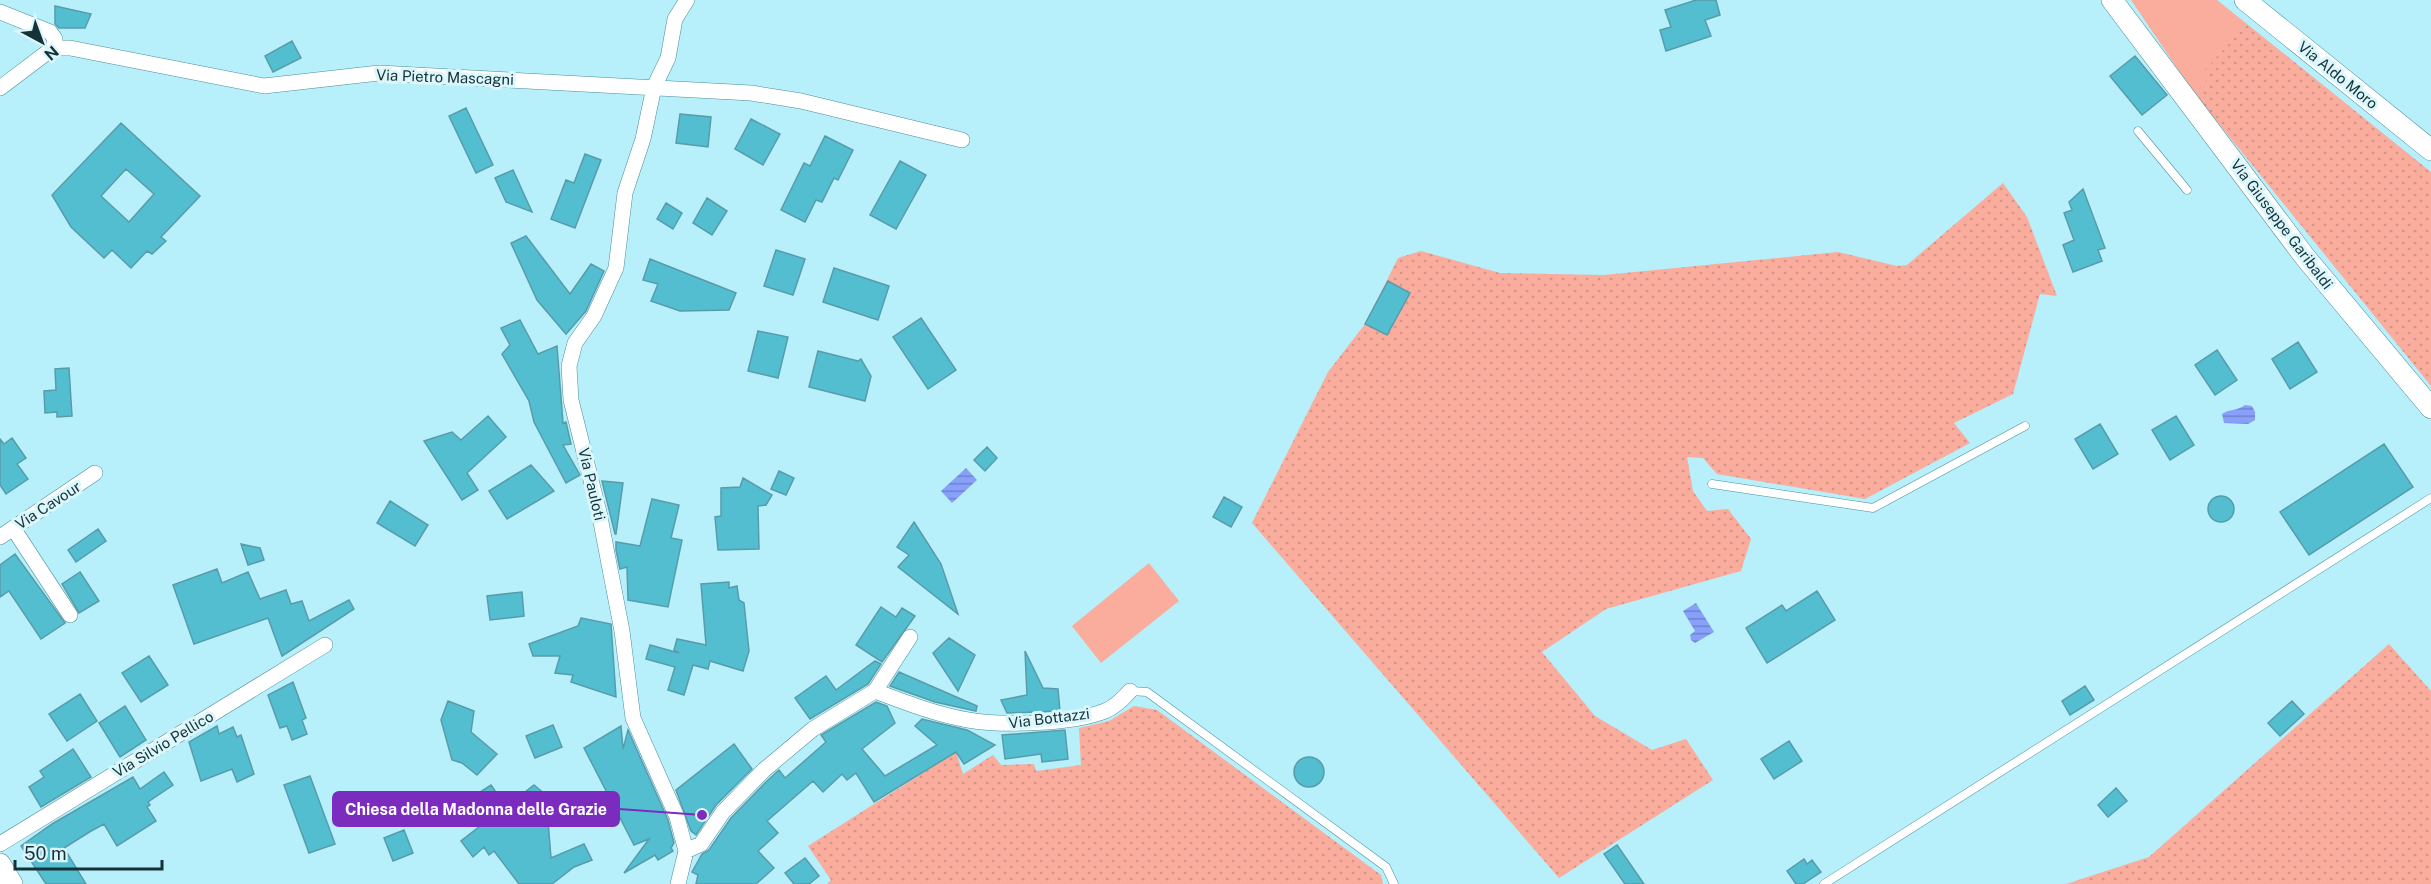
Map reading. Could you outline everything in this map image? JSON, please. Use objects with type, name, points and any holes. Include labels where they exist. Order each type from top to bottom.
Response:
[{"type":"main road","points":[[2112,0],[2140,35]]},
{"type":"main road","points":[[2120,0],[2140,35]]},
{"type":"main road","name":"Via Aldo Moro","points":[[2245,0],[2431,150]]},
{"type":"main road","name":"Via Giuseppe Garibaldi","points":[[2140,35],[2305,257],[2431,408]]},
{"type":"main road","points":[[0,864],[12,884]]},
{"type":"street","name":"Via Pauloti","points":[[678,884],[686,851],[677,817],[633,718],[622,631],[599,512],[572,400],[569,366],[575,343],[594,316],[616,268],[625,193],[644,139],[654,87],[668,58],[675,19],[687,0]]},
{"type":"street","points":[[0,12],[50,32],[56,39],[53,48],[0,88]]},
{"type":"street","name":"Via Pietro Mascagni","points":[[53,48],[70,48],[264,86],[379,73],[751,93],[962,140]]},
{"type":"street","name":"Via Cavour","points":[[6,532],[95,473]]},
{"type":"street","points":[[6,532],[70,615]]},
{"type":"street","points":[[686,851],[701,844],[723,812],[764,770],[813,729],[875,691],[910,637]]},
{"type":"street","name":"Via Silvio Pellico","points":[[0,844],[325,645]]},
{"type":"street","name":"Via Bottazzi","points":[[875,691],[964,720],[996,724],[1065,719],[1104,711],[1119,703],[1130,691]]},
{"type":"lane","points":[[2138,131],[2187,190]]},
{"type":"lane","points":[[1712,484],[1874,508],[2025,426]]},
{"type":"lane","points":[[1824,884],[2431,498]]},
{"type":"lane","points":[[1130,691],[1147,692],[1386,867],[1394,884]]},
{"type":"shaded area","points":[[2131,0],[2217,0],[2247,24],[2203,72],[2208,79],[2194,93]]},
{"type":"shaded area","points":[[2247,24],[2431,172],[2431,386],[2194,93],[2207,79],[2202,72]]},
{"type":"shaded area","points":[[2003,183],[2027,217],[2057,296],[2040,294],[2013,394],[1954,423],[1970,443],[1865,499],[1717,474],[1703,458],[1687,457],[1693,491],[1707,511],[1728,509],[1751,539],[1741,571],[1606,609],[1542,652],[1595,716],[1652,750],[1686,739],[1713,780],[1559,878],[1252,523],[1328,372],[1365,324],[1398,258],[1421,251],[1500,273],[1604,275],[1838,252],[1897,266],[1907,265]]},
{"type":"shaded area","points":[[1149,563],[1179,601],[1101,663],[1072,626]]},
{"type":"shaded area","points":[[2389,644],[2431,691],[2431,884],[2066,884],[2149,857]]},
{"type":"shaded area","points":[[1134,706],[1157,710],[1381,875],[1383,884],[827,884],[831,880],[808,846],[956,752],[963,774],[993,755],[1001,765],[1034,764],[1036,771],[1081,765],[1079,728],[1109,721]]},
{"type":"water","points":[[2245,405],[2252,406],[2255,420],[2248,424],[2224,423],[2222,414]]},
{"type":"water","points":[[966,468],[977,480],[952,503],[941,491]]},
{"type":"water","points":[[1696,603],[1714,632],[1695,643],[1691,640],[1690,635],[1695,631],[1683,611]]},
{"type":"building","points":[[1696,0],[1716,0],[1720,15],[1705,20],[1711,36],[1666,51],[1660,30],[1671,27],[1665,10]]},
{"type":"building","points":[[55,6],[91,14],[85,28],[59,28],[55,24]]},
{"type":"building","points":[[292,41],[301,58],[273,72],[265,56]]},
{"type":"building","points":[[2135,56],[2167,95],[2142,115],[2110,76]]},
{"type":"building","points":[[466,108],[493,165],[476,173],[449,116]]},
{"type":"building","points":[[680,114],[711,117],[708,147],[676,143]]},
{"type":"building","points":[[751,119],[780,134],[763,165],[735,149]]},
{"type":"building","points":[[121,123],[200,196],[161,237],[166,241],[152,254],[147,251],[131,268],[112,250],[104,258],[71,227],[52,195]],"holes":[[[126,169],[154,194],[129,222],[101,196]]]},
{"type":"building","points":[[825,136],[853,150],[838,180],[834,178],[822,202],[816,200],[805,222],[781,210],[804,163],[810,166]]},
{"type":"building","points":[[585,154],[601,160],[575,228],[551,219],[566,180],[574,183]]},
{"type":"building","points":[[900,161],[926,175],[896,229],[870,215]]},
{"type":"building","points":[[513,170],[532,212],[506,202],[495,178]]},
{"type":"building","points":[[2083,189],[2105,248],[2098,250],[2102,261],[2073,272],[2063,245],[2074,240],[2064,213],[2072,210],[2069,202]]},
{"type":"building","points":[[707,198],[727,211],[712,235],[693,223]]},
{"type":"building","points":[[666,203],[682,213],[673,229],[657,219]]},
{"type":"building","points":[[526,236],[570,294],[591,264],[604,271],[586,311],[566,334],[537,300],[511,243]]},
{"type":"building","points":[[776,250],[805,259],[793,295],[764,286]]},
{"type":"building","points":[[650,259],[736,293],[729,310],[680,311],[651,301],[658,284],[643,280]]},
{"type":"building","points":[[834,268],[889,286],[878,320],[823,302]]},
{"type":"building","points":[[1388,281],[1410,293],[1387,335],[1365,324]]},
{"type":"building","points":[[921,318],[956,370],[928,389],[893,337]]},
{"type":"building","points":[[520,320],[538,354],[557,346],[563,423],[566,422],[571,444],[563,445],[580,475],[566,483],[534,422],[529,401],[502,354],[510,345],[501,328]]},
{"type":"building","points":[[758,331],[788,337],[778,378],[748,371]]},
{"type":"building","points":[[2298,342],[2317,372],[2290,389],[2272,359]]},
{"type":"building","points":[[2217,350],[2237,380],[2215,395],[2195,365]]},
{"type":"building","points":[[818,351],[858,361],[861,359],[871,376],[865,401],[809,387]]},
{"type":"building","points":[[69,368],[72,416],[57,417],[57,412],[45,413],[44,391],[56,390],[55,369]]},
{"type":"building","points":[[488,416],[506,437],[467,473],[478,490],[462,500],[424,441],[452,432],[461,440]]},
{"type":"building","points":[[2176,416],[2194,445],[2170,460],[2152,430]]},
{"type":"building","points":[[2100,424],[2118,454],[2093,469],[2075,439]]},
{"type":"building","points":[[12,438],[26,458],[17,464],[28,479],[6,494],[0,485],[0,439],[4,444]]},
{"type":"building","points":[[2384,444],[2413,487],[2309,555],[2280,512]]},
{"type":"building","points":[[987,447],[997,458],[985,471],[974,460]]},
{"type":"building","points":[[531,465],[554,491],[507,519],[489,491]]},
{"type":"building","points":[[779,471],[794,478],[786,495],[771,489]]},
{"type":"building","points":[[743,478],[772,495],[766,505],[758,506],[759,549],[718,550],[715,517],[721,516],[721,488],[740,487]]},
{"type":"building","points":[[602,481],[623,483],[616,534],[615,534]]},
{"type":"building","points":[[2221,496],[2230,500],[2234,509],[2230,518],[2221,522],[2212,518],[2208,509],[2212,500]]},
{"type":"building","points":[[1224,497],[1242,507],[1231,527],[1213,517]]},
{"type":"building","points":[[652,499],[679,505],[671,538],[682,540],[668,607],[628,600],[627,567],[620,569],[616,550],[616,542],[640,546]]},
{"type":"building","points":[[390,501],[428,525],[415,546],[377,523]]},
{"type":"building","points":[[914,522],[941,564],[958,614],[898,567],[909,555],[897,547]]},
{"type":"building","points":[[98,529],[106,541],[76,562],[68,550]]},
{"type":"building","points":[[241,544],[260,548],[264,560],[248,565]]},
{"type":"building","points":[[15,554],[65,623],[41,639],[9,591],[0,597],[0,565]]},
{"type":"building","points":[[217,569],[222,583],[248,572],[260,599],[286,590],[291,604],[302,601],[309,621],[349,600],[354,609],[282,656],[268,618],[194,644],[173,585]]},
{"type":"building","points":[[80,572],[99,601],[79,613],[62,584]]},
{"type":"building","points":[[729,582],[729,588],[737,586],[739,600],[744,603],[749,651],[743,671],[710,661],[708,669],[693,665],[684,695],[668,690],[675,667],[646,659],[650,645],[679,653],[674,650],[677,639],[706,645],[701,584]]},
{"type":"building","points":[[1817,591],[1835,620],[1767,663],[1746,628],[1782,605],[1786,611]]},
{"type":"building","points":[[522,592],[524,616],[490,620],[487,596]]},
{"type":"building","points":[[881,607],[896,617],[902,608],[915,616],[882,662],[856,645]]},
{"type":"building","points":[[581,618],[611,624],[616,697],[571,682],[573,675],[555,673],[560,656],[533,656],[529,644],[578,626]]},
{"type":"building","points":[[949,638],[975,655],[958,691],[933,653]]},
{"type":"building","points":[[1025,651],[1043,688],[1058,689],[1060,711],[1007,713],[1001,700],[1027,695]]},
{"type":"building","points":[[149,656],[168,685],[141,702],[122,673]]},
{"type":"building","points":[[875,661],[881,664],[868,684],[810,719],[795,698],[826,676],[836,690]]},
{"type":"building","points":[[899,672],[977,706],[976,711],[935,702],[890,686]]},
{"type":"building","points":[[293,682],[306,718],[302,720],[307,734],[292,740],[287,726],[280,728],[268,695]]},
{"type":"building","points":[[2085,686],[2094,700],[2070,715],[2062,701]]},
{"type":"building","points":[[80,694],[97,721],[67,741],[49,714]]},
{"type":"building","points":[[448,701],[474,711],[471,732],[497,754],[477,775],[462,763],[452,760],[441,720]]},
{"type":"building","points":[[2292,701],[2304,714],[2280,736],[2268,723]]},
{"type":"building","points":[[876,702],[887,706],[895,723],[862,749],[885,776],[937,745],[915,726],[922,719],[967,730],[995,745],[964,764],[956,752],[874,802],[856,773],[847,780],[842,774],[823,792],[813,781],[767,821],[778,833],[758,851],[774,868],[756,884],[696,884],[698,875],[692,872],[702,854],[709,850],[731,818],[768,780],[779,770],[785,778],[826,742],[821,735]]},
{"type":"building","points":[[125,706],[146,740],[120,757],[99,723]]},
{"type":"building","points":[[553,725],[562,747],[535,758],[526,736]]},
{"type":"building","points":[[217,726],[219,734],[233,727],[237,737],[241,735],[254,774],[237,782],[232,769],[201,781],[189,742]]},
{"type":"building","points":[[621,726],[623,749],[628,730],[668,820],[674,843],[671,848],[673,851],[658,860],[655,855],[624,873],[649,839],[634,845],[584,748]]},
{"type":"building","points":[[1065,730],[1068,759],[1042,762],[1041,754],[1005,759],[1002,735]]},
{"type":"building","points":[[1789,741],[1802,761],[1774,779],[1761,759]]},
{"type":"building","points":[[734,744],[752,769],[716,805],[696,835],[691,831],[676,790]]},
{"type":"building","points":[[73,749],[91,777],[41,807],[29,787],[44,777],[40,771]]},
{"type":"building","points":[[1309,757],[1320,761],[1324,772],[1320,783],[1309,787],[1298,783],[1294,772],[1298,761]]},
{"type":"building","points":[[164,772],[173,785],[148,802],[150,805],[147,807],[156,821],[117,846],[104,824],[91,831],[64,848],[86,884],[46,884],[21,846],[52,824],[133,777],[140,789]]},
{"type":"building","points":[[310,776],[335,844],[309,853],[284,785]]},
{"type":"building","points":[[491,785],[506,807],[534,785],[546,795],[551,858],[584,844],[592,860],[574,867],[552,884],[519,884],[494,851],[489,855],[484,847],[473,857],[461,841],[489,819],[474,796]]},
{"type":"building","points":[[2116,788],[2127,801],[2108,817],[2098,805]]},
{"type":"building","points":[[404,830],[413,853],[393,861],[384,838]]},
{"type":"building","points":[[1617,845],[1644,884],[1625,884],[1604,854]]},
{"type":"building","points":[[805,858],[819,876],[809,884],[794,884],[785,873]]},
{"type":"building","points":[[1804,859],[1807,864],[1812,860],[1821,872],[1803,884],[1796,884],[1787,871]]},
{"type":"place","name":"Chiesa della Madonna delle Grazie","points":[[702,815]]}]
